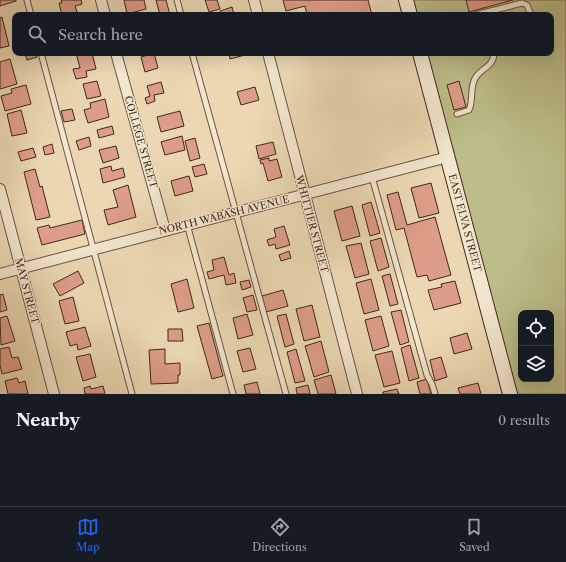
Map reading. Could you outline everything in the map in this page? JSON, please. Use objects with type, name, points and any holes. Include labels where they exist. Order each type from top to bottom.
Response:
[{"type":"street","points":[[101,0],[104,12]]},
{"type":"street","points":[[254,0],[257,12]]},
{"type":"street","points":[[406,0],[409,12]]},
{"type":"street","name":"COLLEGE STREET","points":[[117,56],[165,230]]},
{"type":"street","name":"WHITTIER STREET","points":[[269,56],[357,394]]},
{"type":"street","name":"EAST ELVA STREET","points":[[421,56],[510,394]]},
{"type":"street","name":"NORTH WABASH AVENUE","points":[[0,274],[448,157]]},
{"type":"street","name":"MAY STREET","points":[[0,189],[54,394]]},
{"type":"lane","points":[[27,0],[30,12]]},
{"type":"lane","points":[[177,0],[180,12]]},
{"type":"lane","points":[[491,12],[522,1],[527,5],[530,12]]},
{"type":"lane","points":[[42,56],[132,394]]},
{"type":"lane","points":[[193,56],[286,394]]},
{"type":"lane","points":[[457,114],[469,110],[472,104],[474,80],[476,76],[490,64],[494,56]]},
{"type":"lane","points":[[372,177],[427,375],[435,394]]},
{"type":"lane","points":[[187,224],[233,394]]},
{"type":"green space","points":[[406,0],[566,0],[566,394],[510,394],[421,56],[554,56],[554,12],[409,12]]},
{"type":"building","points":[[0,0],[16,0],[16,1],[0,6]]},
{"type":"building","points":[[61,0],[81,0],[82,4],[75,6],[77,12],[61,12],[59,3],[62,3]]},
{"type":"building","points":[[124,0],[144,0],[146,9],[135,12],[127,12]]},
{"type":"building","points":[[156,0],[166,0],[169,12],[159,12]]},
{"type":"building","points":[[205,0],[217,0],[220,9],[209,12]]},
{"type":"building","points":[[283,0],[368,0],[371,12],[306,12],[305,6],[286,11]]},
{"type":"building","points":[[466,0],[513,0],[469,12]]},
{"type":"building","points":[[232,7],[233,12],[220,12]]},
{"type":"building","points":[[2,17],[9,46],[0,48],[0,18]]},
{"type":"building","points":[[26,56],[37,56],[37,57],[27,60]]},
{"type":"building","points":[[77,56],[93,56],[96,69],[86,71],[87,77],[76,79],[73,69],[80,68]]},
{"type":"building","points":[[155,56],[158,68],[145,72],[141,57]]},
{"type":"building","points":[[230,56],[241,56],[230,59]]},
{"type":"building","points":[[10,59],[17,84],[0,89],[0,62]]},
{"type":"building","points":[[97,81],[101,96],[87,99],[83,84]]},
{"type":"building","points":[[459,81],[466,107],[454,110],[447,85]]},
{"type":"building","points":[[161,82],[164,93],[154,95],[155,101],[147,104],[145,98],[150,96],[147,86]]},
{"type":"building","points":[[26,85],[31,104],[5,111],[1,96],[12,93],[11,89]]},
{"type":"building","points":[[255,87],[259,100],[241,105],[237,92]]},
{"type":"building","points":[[105,99],[109,117],[88,123],[84,110],[91,108],[90,103]]},
{"type":"building","points":[[72,109],[75,120],[64,122],[61,111]]},
{"type":"building","points":[[21,110],[27,133],[12,136],[7,114]]},
{"type":"building","points":[[180,111],[184,126],[161,132],[157,117]]},
{"type":"building","points":[[112,126],[114,134],[99,138],[97,130]]},
{"type":"building","points":[[182,136],[185,150],[165,155],[161,142]]},
{"type":"building","points":[[89,137],[91,146],[79,150],[76,141]]},
{"type":"building","points":[[195,138],[200,158],[190,161],[185,141]]},
{"type":"building","points":[[273,142],[276,154],[259,159],[256,146]]},
{"type":"building","points":[[52,144],[54,153],[45,155],[43,147]]},
{"type":"building","points":[[116,146],[119,158],[103,163],[99,150]]},
{"type":"building","points":[[33,148],[36,157],[21,161],[18,152]]},
{"type":"building","points":[[269,158],[269,161],[277,159],[282,177],[268,181],[263,163],[261,164],[260,160]]},
{"type":"building","points":[[204,164],[207,174],[195,177],[192,167]]},
{"type":"building","points":[[111,166],[112,171],[123,168],[125,177],[103,183],[100,169]]},
{"type":"building","points":[[35,169],[40,187],[42,186],[50,217],[36,220],[24,172]]},
{"type":"building","points":[[189,176],[193,191],[175,196],[171,181]]},
{"type":"building","points":[[431,183],[439,213],[419,218],[411,188]]},
{"type":"building","points":[[128,185],[136,217],[108,225],[104,210],[118,207],[113,190]]},
{"type":"building","points":[[398,192],[407,225],[435,217],[451,275],[429,281],[427,275],[417,277],[404,228],[396,230],[387,195]]},
{"type":"building","points":[[371,202],[380,233],[370,236],[362,205]]},
{"type":"building","points":[[352,206],[360,236],[342,241],[334,211]]},
{"type":"building","points":[[82,220],[85,234],[42,245],[37,228],[49,225],[50,228]]},
{"type":"building","points":[[284,226],[290,245],[276,249],[275,244],[269,246],[267,240],[276,237],[274,229]]},
{"type":"building","points":[[381,238],[389,267],[378,271],[370,241]]},
{"type":"building","points":[[361,243],[369,274],[355,278],[346,246]]},
{"type":"building","points":[[289,251],[291,258],[281,261],[279,255]]},
{"type":"building","points":[[224,257],[229,275],[234,273],[236,283],[226,285],[224,275],[209,279],[207,272],[214,270],[212,260]]},
{"type":"building","points":[[78,271],[84,283],[60,296],[53,284]]},
{"type":"building","points":[[390,274],[398,304],[390,306],[382,276]]},
{"type":"building","points":[[187,279],[194,308],[178,312],[171,284]]},
{"type":"building","points":[[371,279],[379,310],[364,314],[356,283]]},
{"type":"building","points":[[249,280],[251,287],[242,290],[240,282]]},
{"type":"building","points":[[455,281],[461,303],[434,310],[428,290],[442,287],[441,284]]},
{"type":"building","points":[[283,290],[288,306],[266,312],[262,296]]},
{"type":"building","points":[[3,294],[7,310],[0,312],[0,295]]},
{"type":"building","points":[[253,295],[257,310],[247,312],[243,298]]},
{"type":"building","points":[[73,297],[79,321],[65,324],[59,301]]},
{"type":"building","points":[[312,305],[320,337],[304,341],[296,309]]},
{"type":"building","points":[[401,310],[409,342],[400,345],[391,312]]},
{"type":"building","points":[[247,314],[253,335],[238,339],[233,318]]},
{"type":"building","points":[[286,314],[294,344],[285,347],[277,316]]},
{"type":"building","points":[[7,316],[15,341],[1,345],[0,318]]},
{"type":"building","points":[[381,316],[389,346],[373,351],[365,320]]},
{"type":"building","points":[[209,323],[223,376],[212,379],[197,326]]},
{"type":"building","points":[[85,327],[91,346],[78,350],[77,344],[70,346],[66,332]]},
{"type":"building","points":[[168,329],[182,329],[183,341],[168,341]]},
{"type":"building","points":[[467,333],[472,349],[454,354],[450,338]]},
{"type":"building","points":[[321,341],[329,372],[314,377],[305,346]]},
{"type":"building","points":[[410,345],[419,378],[409,381],[401,348]]},
{"type":"building","points":[[9,347],[12,358],[18,357],[22,369],[2,374],[0,365],[0,349]]},
{"type":"building","points":[[250,348],[256,369],[243,372],[237,351]]},
{"type":"building","points":[[165,349],[165,364],[180,363],[178,383],[151,384],[149,350]]},
{"type":"building","points":[[296,349],[305,381],[295,383],[287,352]]},
{"type":"building","points":[[392,351],[400,383],[384,387],[375,355]]},
{"type":"building","points":[[90,354],[96,377],[83,381],[76,357]]},
{"type":"building","points":[[441,357],[447,377],[435,381],[430,360]]},
{"type":"building","points":[[331,375],[336,394],[318,394],[314,380]]},
{"type":"building","points":[[17,378],[19,383],[25,381],[28,394],[8,394],[5,381]]},
{"type":"building","points":[[427,379],[431,394],[420,394],[417,382]]},
{"type":"building","points":[[257,382],[260,394],[246,394],[244,385]]},
{"type":"building","points":[[478,383],[481,394],[460,394],[458,388]]},
{"type":"building","points":[[308,385],[310,394],[297,394],[296,388]]},
{"type":"building","points":[[90,386],[91,389],[103,386],[105,394],[85,394],[84,388]]},
{"type":"building","points":[[397,389],[399,394],[383,394],[383,392]]}]
